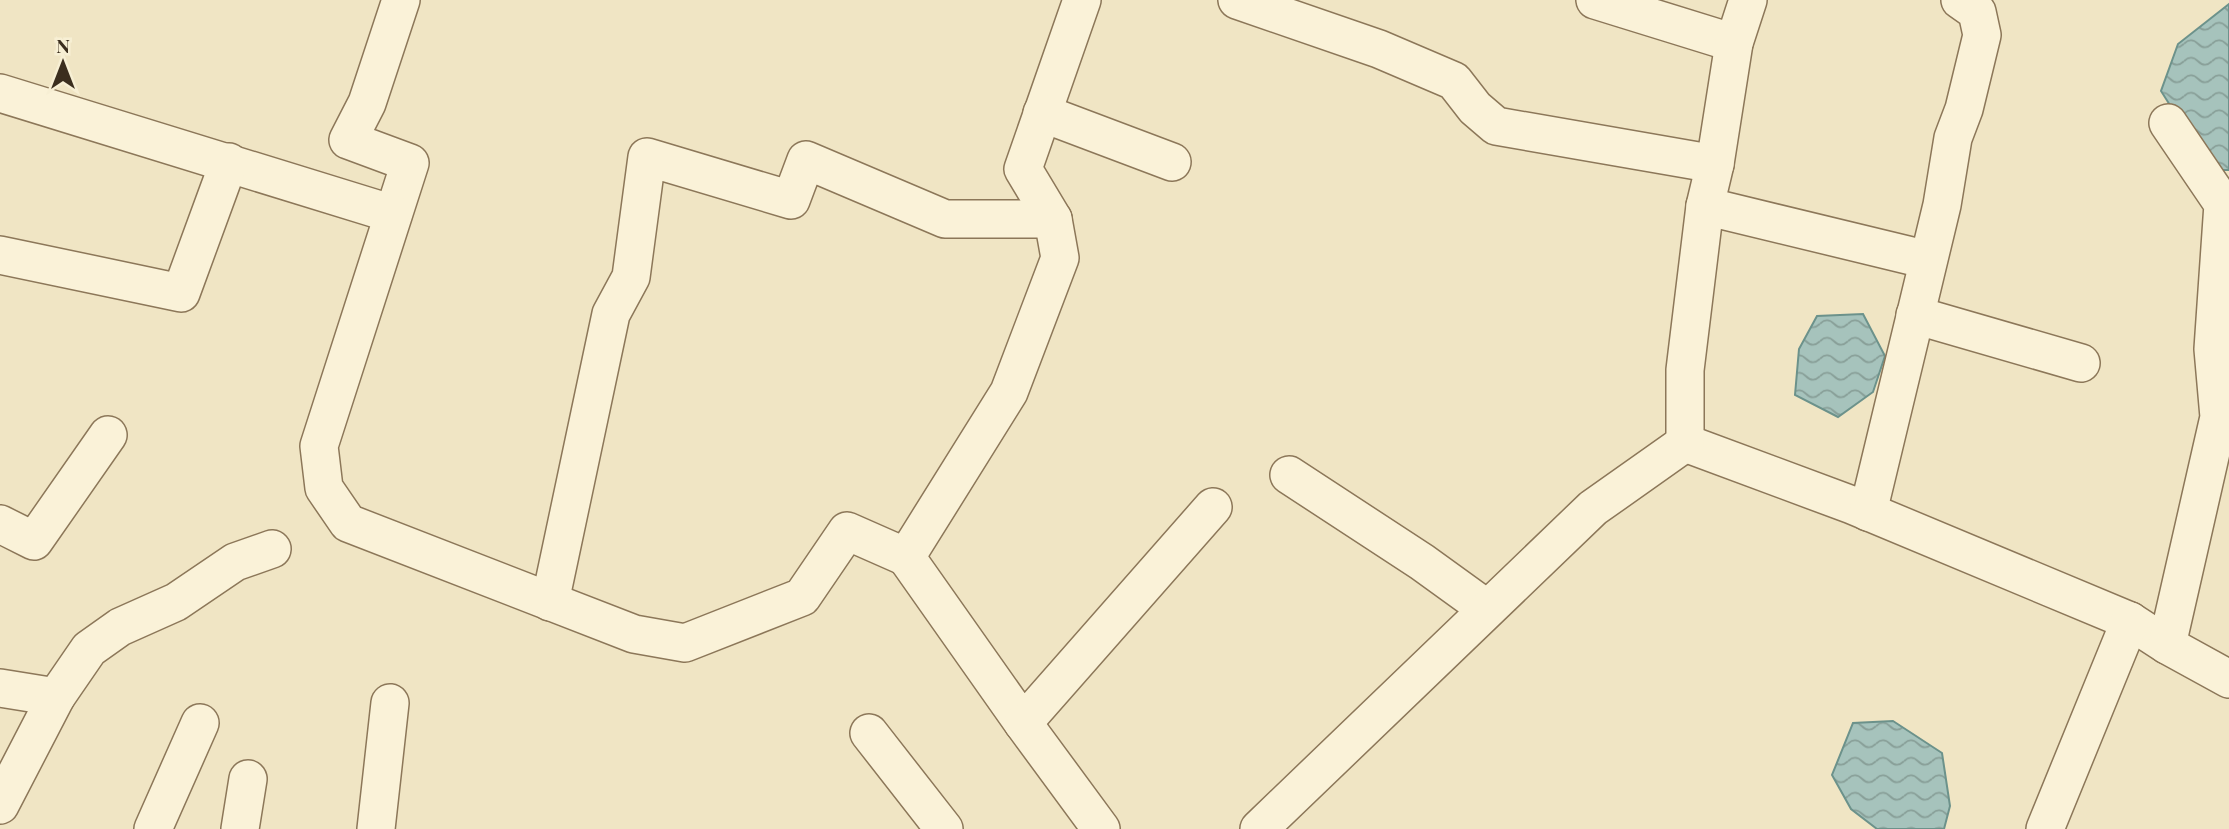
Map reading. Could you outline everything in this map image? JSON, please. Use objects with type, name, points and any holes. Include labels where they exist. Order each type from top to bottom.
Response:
[{"type":"street","points":[[401,0],[367,103],[348,141],[410,163],[319,446],[324,488],[348,523],[634,634],[685,643],[802,597],[847,531],[906,557],[1101,829]]},
{"type":"street","points":[[906,557],[1009,392],[1060,258],[1053,219],[1023,169],[1082,0]]},
{"type":"street","points":[[1237,0],[1379,49],[1454,81],[1475,108],[1496,126],[1715,164]]},
{"type":"street","points":[[1595,0],[1734,43]]},
{"type":"street","points":[[1685,443],[1685,370],[1705,206],[1715,164],[1734,43],[1748,0]]},
{"type":"street","points":[[1868,512],[1942,205],[1953,138],[1964,109],[1982,36],[1977,12],[1960,0]]},
{"type":"street","points":[[0,93],[393,214]]},
{"type":"street","points":[[1042,113],[1172,162]]},
{"type":"street","points":[[2167,645],[2219,417],[2213,349],[2223,204],[2168,123]]},
{"type":"street","points":[[550,602],[611,314],[631,276],[647,157],[791,200],[806,160],[945,219],[1053,219]]},
{"type":"street","points":[[0,255],[181,293],[229,162]]},
{"type":"street","points":[[1705,206],[1928,260]]},
{"type":"street","points":[[1914,315],[2081,363]]},
{"type":"street","points":[[0,524],[34,541],[108,435]]},
{"type":"street","points":[[1685,443],[1868,512],[2130,621],[2229,679]]},
{"type":"street","points":[[1259,829],[1593,508],[1685,443]]},
{"type":"street","points":[[1289,475],[1487,608]]},
{"type":"street","points":[[1023,723],[1213,507]]},
{"type":"street","points":[[0,804],[56,697],[89,649],[120,627],[176,602],[235,562],[272,549]]},
{"type":"street","points":[[2045,829],[2130,621]]},
{"type":"street","points":[[0,688],[56,697]]},
{"type":"street","points":[[376,829],[390,703]]},
{"type":"street","points":[[153,829],[200,723]]},
{"type":"street","points":[[869,733],[944,829]]},
{"type":"street","points":[[240,829],[248,779]]},
{"type":"water","points":[[2229,4],[2229,170],[2211,170],[2161,91],[2178,44]]},
{"type":"water","points":[[1863,314],[1885,356],[1873,392],[1838,417],[1795,395],[1799,349],[1817,316]]},
{"type":"water","points":[[1893,721],[1942,753],[1950,806],[1944,829],[1877,829],[1851,809],[1832,775],[1853,723]]}]
